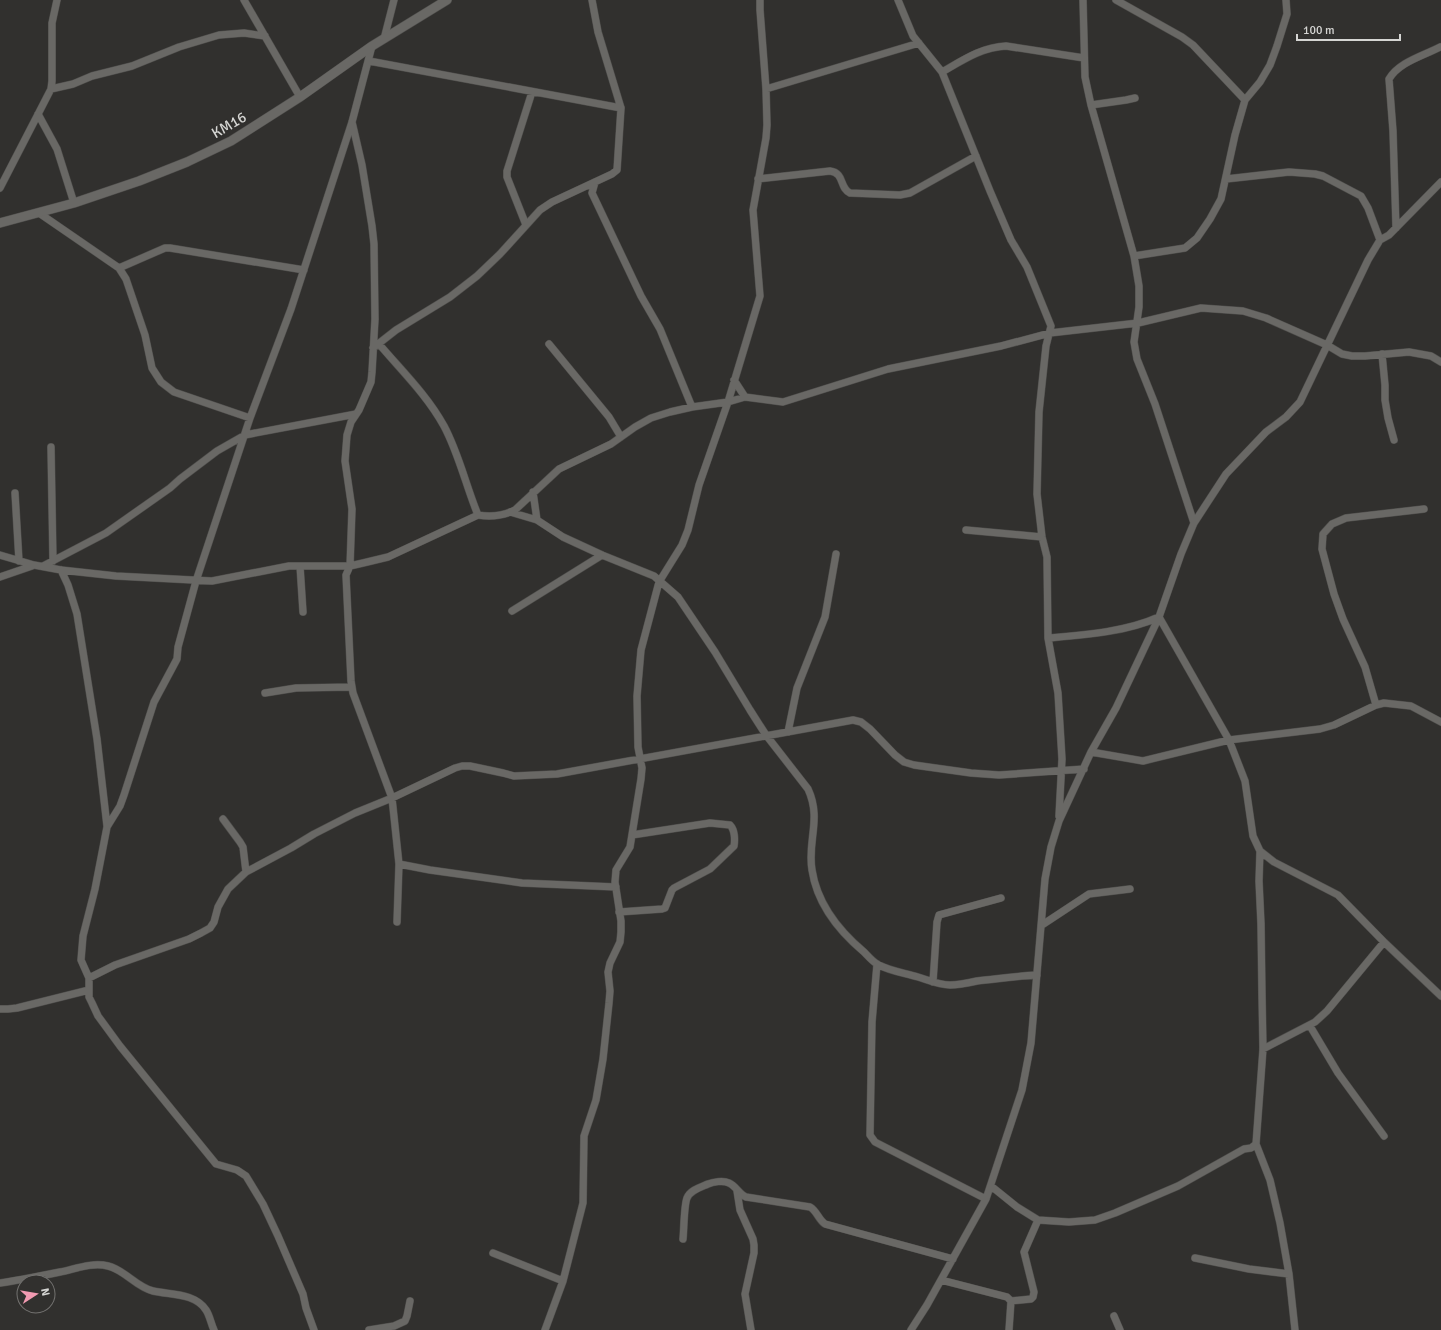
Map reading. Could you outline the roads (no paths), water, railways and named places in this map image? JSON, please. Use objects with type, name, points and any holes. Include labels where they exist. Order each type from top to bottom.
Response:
[{"type":"street","points":[[0,188],[51,89],[52,23],[57,0]]},
{"type":"street","points":[[244,0],[300,97]]},
{"type":"street","points":[[384,39],[394,0]]},
{"type":"street","name":"KM16","points":[[0,223],[74,203],[146,178],[207,153],[231,141],[300,97],[372,46],[447,0]]},
{"type":"street","points":[[376,346],[396,330],[450,297],[477,276],[500,254],[540,210],[552,202],[617,170],[621,108],[598,32],[592,0]]},
{"type":"street","points":[[545,1330],[563,1281],[583,1203],[584,1136],[596,1100],[603,1059],[610,991],[608,972],[620,942],[621,926],[616,887],[616,870],[630,847],[642,768],[638,747],[637,696],[641,650],[659,582],[682,545],[688,530],[699,485],[728,402],[760,291],[753,210],[766,138],[766,89],[760,0]]},
{"type":"street","points":[[898,0],[913,36],[942,72],[1011,240],[1027,267],[1051,326],[1046,346],[1039,412],[1037,494],[1042,538],[1047,557],[1048,638],[1058,693],[1062,759],[1059,821]]},
{"type":"street","points":[[1083,0],[1085,77],[1091,105],[1134,256],[1139,286],[1138,323],[1134,342],[1137,359],[1155,404],[1194,523]]},
{"type":"street","points":[[1116,0],[1182,37],[1193,45],[1245,100]]},
{"type":"street","points":[[1134,256],[1185,248],[1202,232],[1221,199],[1235,135],[1245,100],[1260,82],[1272,59],[1286,20],[1286,0]]},
{"type":"street","points":[[51,89],[73,84],[92,76],[132,66],[179,47],[219,35],[244,33],[266,36]]},
{"type":"street","points":[[766,89],[919,43]]},
{"type":"street","points":[[107,827],[120,806],[154,702],[177,659],[196,580],[250,418],[304,270],[352,122],[372,46]]},
{"type":"street","points":[[942,72],[975,53],[998,46],[1084,58]]},
{"type":"street","points":[[1396,228],[1389,79],[1393,72],[1405,64],[1440,47]]},
{"type":"street","points":[[369,61],[621,108]]},
{"type":"street","points":[[526,225],[506,171],[532,92]]},
{"type":"street","points":[[1091,105],[1135,98]]},
{"type":"street","points":[[38,114],[60,156],[74,203]]},
{"type":"street","points":[[352,122],[362,165],[374,244],[376,346],[371,382],[348,429],[345,448],[345,461],[351,499],[350,566],[346,575],[351,687],[392,798],[399,864],[397,922]]},
{"type":"street","points":[[758,179],[830,171],[838,174],[845,189],[850,193],[900,195],[916,191],[976,156]]},
{"type":"street","points":[[1226,179],[1289,172],[1323,176],[1361,196],[1368,208],[1380,240]]},
{"type":"street","points":[[592,193],[595,182]]},
{"type":"street","points":[[911,1330],[986,1199],[1022,1090],[1031,1042],[1045,880],[1051,847],[1059,821],[1091,752],[1116,708],[1159,617],[1181,554],[1194,523],[1226,474],[1266,432],[1286,417],[1300,402],[1368,260],[1380,240],[1389,235],[1441,182]]},
{"type":"street","points":[[581,188],[592,193],[641,296],[660,329],[692,407]]},
{"type":"street","points":[[39,213],[119,268],[126,279],[145,336],[152,368],[161,382],[174,392],[250,418]]},
{"type":"street","points":[[119,268],[165,248],[170,248],[304,270]]},
{"type":"street","points":[[0,555],[34,565],[61,570],[116,576],[196,580],[220,580],[289,566],[350,566],[388,557],[478,515],[495,516],[515,510],[559,469],[611,444],[651,418],[692,407],[728,402],[745,397],[783,402],[888,369],[1001,346],[1050,333],[1138,323],[1201,308],[1243,311],[1266,318],[1327,345],[1342,354],[1352,356],[1409,352],[1431,356],[1441,362]]},
{"type":"street","points":[[549,344],[609,417],[621,437]]},
{"type":"street","points":[[376,346],[422,394],[444,426],[458,458],[478,515]]},
{"type":"street","points":[[1382,354],[1385,400],[1394,440]]},
{"type":"street","points":[[734,380],[745,397]]},
{"type":"street","points":[[43,566],[106,533],[170,488],[217,451],[245,435],[356,414]]},
{"type":"street","points":[[51,447],[53,561]]},
{"type":"street","points":[[534,492],[537,520]]},
{"type":"street","points":[[15,493],[19,561]]},
{"type":"street","points":[[1376,704],[1365,667],[1343,619],[1334,594],[1322,549],[1323,534],[1332,524],[1346,518],[1424,509]]},
{"type":"street","points":[[510,512],[537,520],[563,538],[654,576],[678,598],[715,652],[766,735],[808,789],[812,799],[815,825],[811,869],[820,898],[834,922],[846,937],[876,964],[934,982],[950,985],[1037,975]]},
{"type":"street","points":[[966,530],[1042,538]]},
{"type":"street","points":[[788,732],[797,688],[825,617],[836,554]]},
{"type":"street","points":[[512,611],[602,555]]},
{"type":"street","points":[[0,577],[34,565]]},
{"type":"street","points":[[300,566],[303,612]]},
{"type":"street","points":[[61,570],[71,591],[77,614],[97,739],[107,827],[95,889],[82,936],[81,960],[89,978],[89,990],[92,1003],[106,1028],[156,1092],[186,1126],[216,1164],[237,1170],[246,1176],[263,1204],[278,1236],[303,1294],[306,1308],[314,1330]]},
{"type":"street","points":[[1048,638],[1124,628],[1147,623],[1159,617]]},
{"type":"street","points":[[1159,617],[1229,740],[1245,781],[1253,836],[1260,851],[1274,862],[1338,895],[1384,942],[1441,996]]},
{"type":"street","points":[[265,693],[296,688],[351,687]]},
{"type":"street","points":[[1091,752],[1143,761],[1229,740],[1320,729],[1334,725],[1376,704],[1384,703],[1411,706],[1441,722]]},
{"type":"street","points":[[89,978],[115,965],[189,939],[210,928],[214,922],[218,907],[228,889],[246,872],[364,808],[392,798],[462,766],[481,768],[514,776],[557,774],[723,745],[766,735],[853,720],[861,722],[870,729],[895,755],[904,762],[914,765],[971,773],[999,775],[1084,769]]},
{"type":"street","points":[[223,819],[243,847],[246,872]]},
{"type":"street","points":[[619,912],[665,908],[674,888],[714,866],[734,846],[735,842],[732,827],[730,825],[716,823],[632,835]]},
{"type":"street","points":[[1260,851],[1259,881],[1264,1049],[1256,1144],[1270,1180],[1280,1223],[1289,1274],[1295,1330]]},
{"type":"street","points":[[399,864],[508,881],[616,887]]},
{"type":"street","points":[[1042,925],[1089,894],[1130,889]]},
{"type":"street","points":[[934,982],[937,922],[939,916],[1001,898]]},
{"type":"street","points":[[1264,1049],[1310,1026],[1327,1011],[1384,942]]},
{"type":"street","points":[[876,964],[872,1029],[870,1135],[875,1142],[986,1199]]},
{"type":"street","points":[[0,1009],[8,1010],[89,990]]},
{"type":"street","points":[[1310,1026],[1338,1073],[1384,1136]]},
{"type":"street","points":[[991,1186],[1017,1207],[1038,1220],[1048,1222],[1069,1222],[1095,1220],[1178,1186],[1244,1149],[1251,1148],[1256,1144]]},
{"type":"street","points":[[683,1239],[687,1197],[694,1190],[712,1182],[722,1181],[728,1182],[746,1197],[810,1207],[814,1209],[818,1218],[825,1224],[953,1258]]},
{"type":"street","points":[[737,1190],[740,1210],[753,1239],[754,1245],[753,1260],[745,1294],[751,1330]]},
{"type":"street","points":[[1010,1301],[1031,1299],[1034,1292],[1024,1249],[1038,1220]]},
{"type":"street","points":[[493,1253],[563,1281]]},
{"type":"street","points":[[1195,1258],[1249,1269],[1289,1274]]},
{"type":"street","points":[[0,1283],[90,1265],[107,1265],[115,1268],[143,1287],[194,1299],[207,1311],[214,1330]]},
{"type":"street","points":[[941,1280],[1007,1297],[1010,1301],[1009,1330]]},
{"type":"street","points":[[369,1330],[394,1326],[404,1321],[407,1316],[410,1301]]},
{"type":"street","points":[[1114,1316],[1120,1330]]}]
